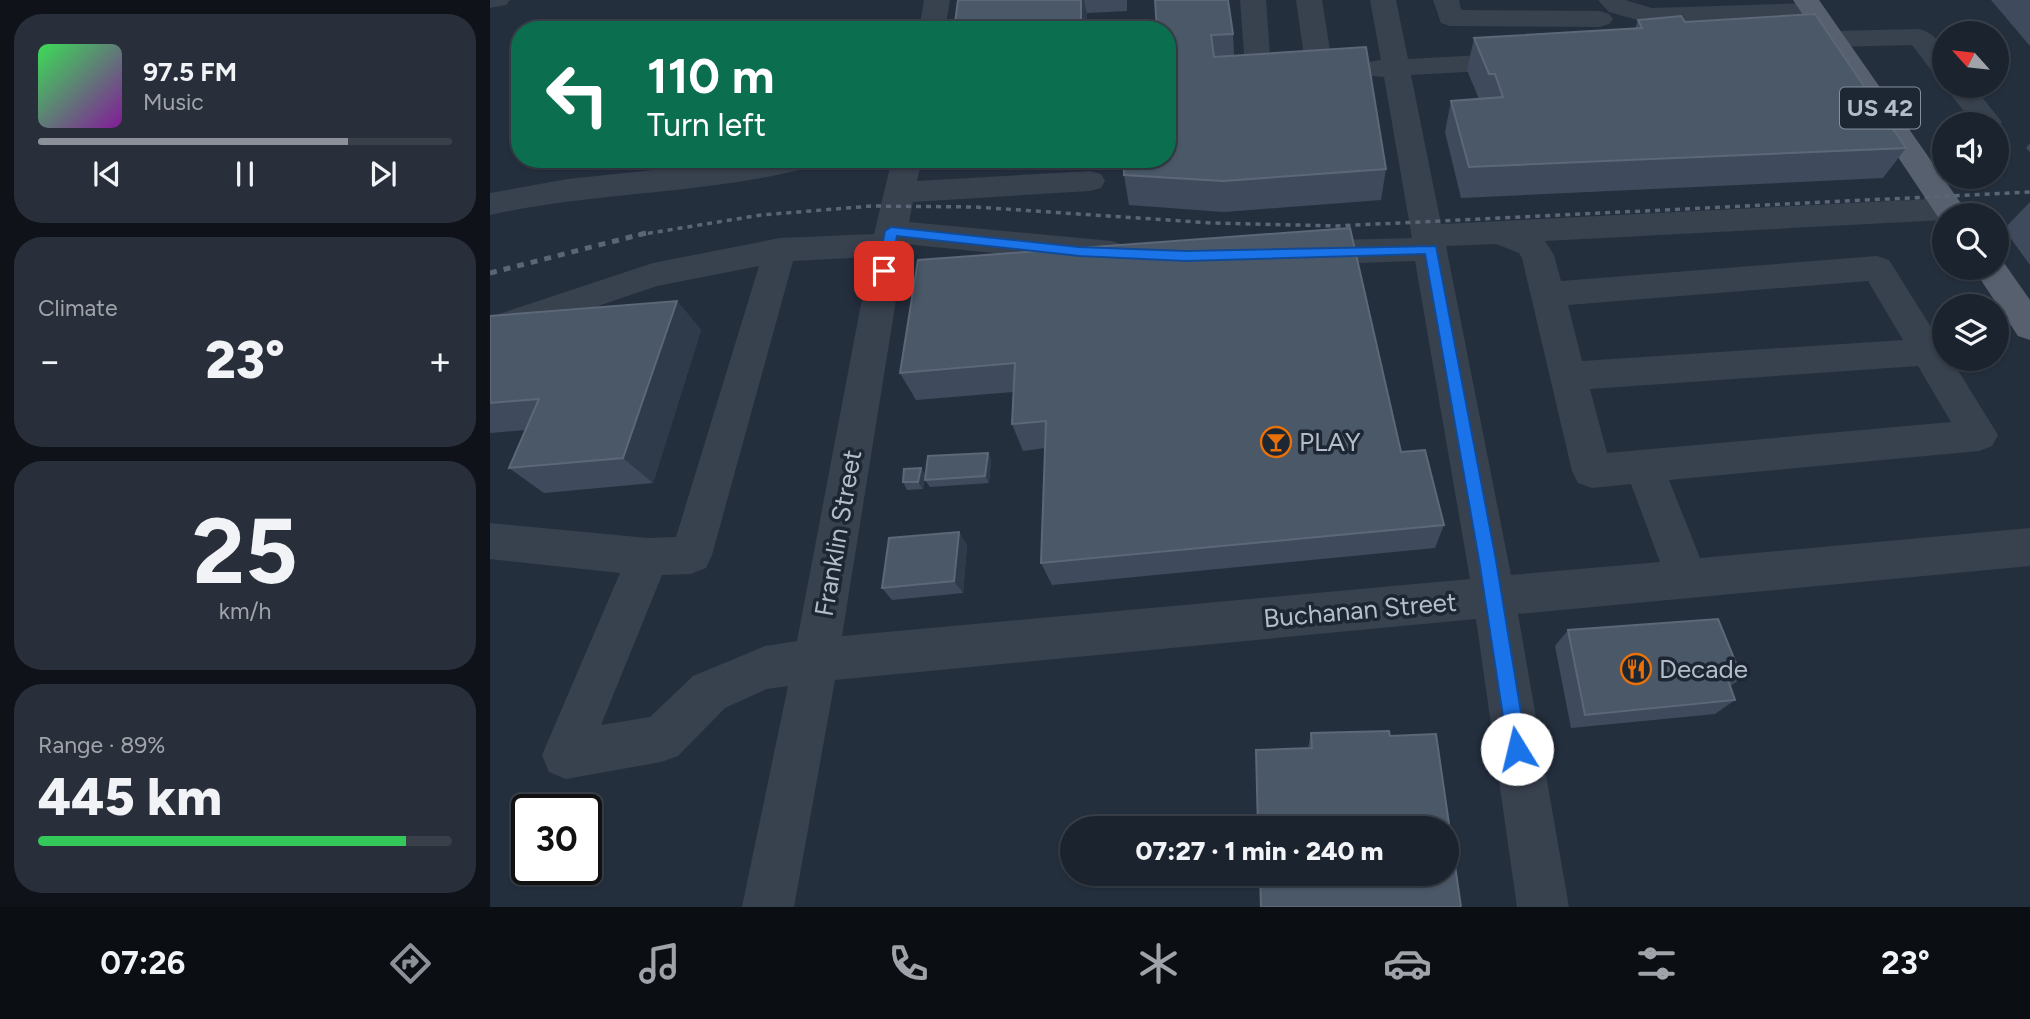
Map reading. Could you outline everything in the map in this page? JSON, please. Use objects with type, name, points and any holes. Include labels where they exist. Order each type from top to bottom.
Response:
[{"type":"main road","name":"US 42","points":[[1820,21],[1945,203]]},
{"type":"main road","points":[[1998,280],[2030,327]]},
{"type":"street","points":[[490,0],[497,0]]},
{"type":"street","points":[[934,21],[937,0]]},
{"type":"street","points":[[1253,0],[1257,54],[1264,66],[1282,71],[1397,69],[1543,59]]},
{"type":"street","points":[[1309,0],[1320,69]]},
{"type":"street","points":[[1383,0],[1494,598],[1543,907]]},
{"type":"street","points":[[1446,0],[1450,18],[1601,6],[1618,7],[1651,16],[1820,21],[1919,37],[1932,53]]},
{"type":"street","points":[[1601,6],[1612,45]]},
{"type":"street","points":[[1650,41],[1820,21]]},
{"type":"street","points":[[1968,98],[1980,112]]},
{"type":"street","points":[[490,204],[531,193],[723,175],[758,168]]},
{"type":"street","points":[[904,176],[1090,181]]},
{"type":"street","name":"Franklin Street","points":[[768,907],[816,660],[890,238],[904,176]]},
{"type":"street","points":[[1271,255],[1430,242],[1499,232],[1932,213]]},
{"type":"street","points":[[1499,232],[1530,246],[1538,255],[1592,471],[1979,435],[1877,268],[1549,294]]},
{"type":"street","points":[[490,330],[653,275],[780,250],[890,238],[1146,254]]},
{"type":"street","points":[[490,541],[648,557],[691,555],[780,250]]},
{"type":"street","points":[[1569,376],[1928,352]]},
{"type":"street","points":[[1644,466],[1687,579]]},
{"type":"street","name":"Buchanan Street","points":[[648,557],[566,755],[661,739],[709,692],[765,668],[816,660],[2030,547]]},
{"type":"building","points":[[958,0],[1081,0],[1081,21],[955,21]]},
{"type":"building","points":[[1155,0],[1228,0],[1233,34],[1211,35],[1214,57],[1366,47],[1386,169],[1223,181],[1124,175],[1124,168],[1176,168],[1176,21],[1156,21]]},
{"type":"building","points":[[1815,14],[1906,148],[1469,167],[1451,101],[1503,97],[1495,74],[1489,74],[1474,38],[1642,28],[1638,20],[1681,16],[1685,22]]},
{"type":"building","points":[[1350,228],[1401,452],[1425,450],[1444,525],[1041,563],[1046,421],[1012,424],[1015,363],[900,373],[918,260]]},
{"type":"building","points":[[677,301],[623,458],[509,468],[539,399],[490,403],[490,316]]},
{"type":"building","points":[[988,453],[985,476],[925,480],[928,456]]},
{"type":"building","points":[[921,468],[918,482],[903,482],[904,469]]},
{"type":"building","points":[[959,532],[954,581],[882,588],[889,538]]},
{"type":"building","name":"Decade","points":[[1718,619],[1742,678],[1728,680],[1735,700],[1585,715],[1568,630]]},
{"type":"building","points":[[1389,731],[1390,736],[1436,734],[1448,816],[1258,816],[1256,750],[1312,748],[1311,733]]},
{"type":"building","points":[[1260,886],[1458,886],[1461,907],[1261,907]]},
{"type":"railway","points":[[639,235],[761,215],[872,206],[975,207],[1212,223],[1337,226],[2030,192]]},
{"type":"railway","points":[[639,235],[646,233]]},
{"type":"railway","points":[[490,273],[639,235]]},
{"type":"place","name":"PLAY","points":[[1276,442]]},
{"type":"place","name":"Decade","points":[[1636,669]]},
{"type":"route","points":[[884,271],[891,231],[1079,251],[1186,256],[1431,249],[1488,560],[1517,749]]}]
